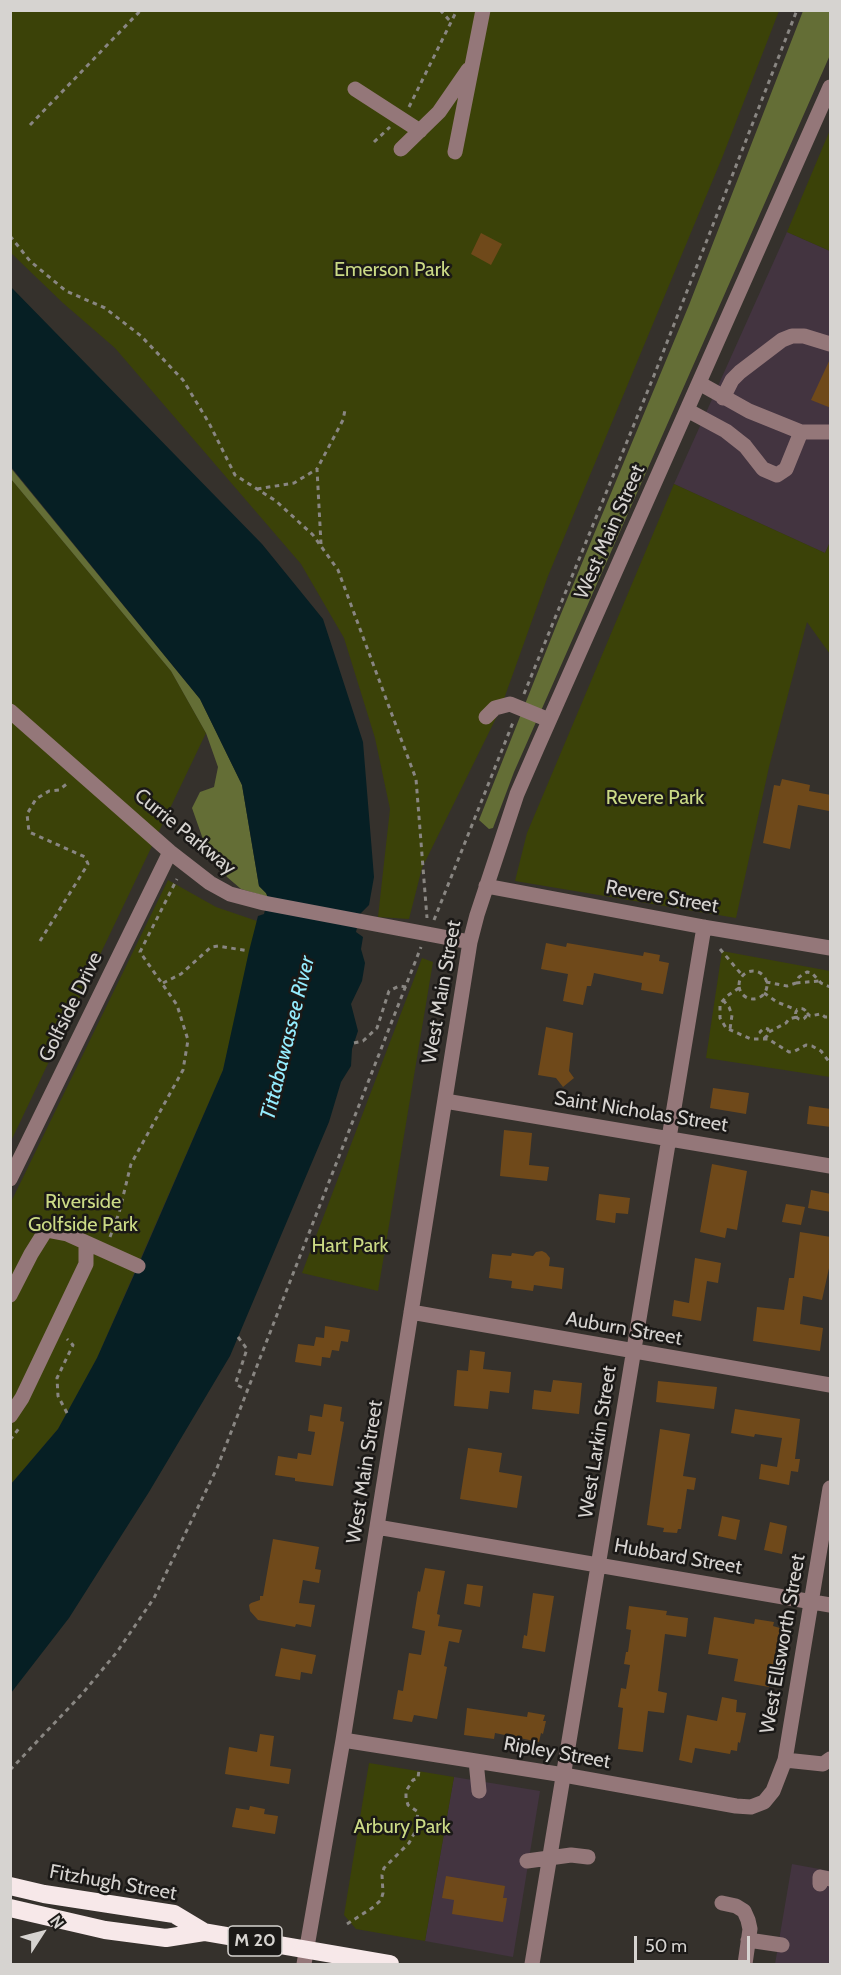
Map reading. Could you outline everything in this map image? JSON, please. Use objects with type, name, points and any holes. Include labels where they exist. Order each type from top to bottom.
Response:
[{"type":"highway","name":"Fitzhugh Street","points":[[10,1886],[44,1894],[174,1914],[204,1932],[305,1958]]},
{"type":"highway","name":"Fitzhugh Street","points":[[10,1908],[105,1930],[166,1938],[204,1932]]},
{"type":"highway","name":"M 20","points":[[305,1958],[390,1965]]},
{"type":"street","points":[[455,152],[483,10]]},
{"type":"street","points":[[401,149],[439,112],[471,65]]},
{"type":"street","name":"West Main Street","points":[[305,1958],[343,1740],[470,942],[486,886],[518,794],[549,720],[831,87]]},
{"type":"street","points":[[356,89],[420,131]]},
{"type":"street","points":[[723,398],[732,380],[740,372],[782,340],[792,336],[804,336],[831,344]]},
{"type":"street","points":[[699,383],[749,411],[801,432],[831,432]]},
{"type":"street","points":[[687,410],[726,431],[745,446],[763,469],[777,475],[786,469],[801,432]]},
{"type":"street","points":[[486,717],[495,708],[510,704],[549,720]]},
{"type":"street","name":"Currie Parkway","points":[[10,711],[170,852],[210,883],[230,894],[264,903],[470,942]]},
{"type":"street","name":"Golfside Drive","points":[[10,1179],[170,852]]},
{"type":"street","name":"Revere Street","points":[[486,886],[831,948]]},
{"type":"street","name":"West Larkin Street","points":[[532,1965],[704,927]]},
{"type":"street","name":"Saint Nicholas Street","points":[[445,1101],[831,1166]]},
{"type":"street","points":[[10,1295],[46,1230],[67,1234],[138,1266]]},
{"type":"street","points":[[17,1418],[22,1398],[86,1264],[86,1243]]},
{"type":"street","name":"Auburn Street","points":[[411,1312],[831,1385]]},
{"type":"street","name":"West Ellsworth Street","points":[[764,1802],[773,1791],[785,1760],[831,1488]]},
{"type":"street","name":"Hubbard Street","points":[[377,1527],[831,1605]]},
{"type":"street","name":"Ripley Street","points":[[343,1740],[564,1775],[736,1806],[751,1807],[764,1802]]},
{"type":"street","points":[[785,1760],[823,1764],[831,1759]]},
{"type":"street","points":[[476,1761],[479,1791]]},
{"type":"street","points":[[527,1861],[571,1854],[588,1857]]},
{"type":"street","points":[[722,1903],[736,1906],[744,1911],[750,1929],[745,1965]]},
{"type":"street","points":[[748,1940],[782,1945]]},
{"type":"path","points":[[30,125],[141,10]]},
{"type":"path","points":[[440,10],[451,22]]},
{"type":"path","points":[[374,142],[412,103],[457,10]]},
{"type":"path","points":[[10,1770],[82,1694],[117,1652],[154,1598],[217,1468],[419,952],[428,935],[655,373],[797,10]]},
{"type":"path","points":[[10,236],[30,261],[66,291],[105,308],[141,336],[183,380],[235,475],[276,501],[313,535],[338,570],[416,779],[428,935]]},
{"type":"path","points":[[257,489],[294,483],[317,469],[343,420],[345,410]]},
{"type":"path","points":[[317,469],[321,546]]},
{"type":"path","points":[[40,941],[88,864],[85,857],[29,832],[27,814],[36,799],[49,791],[59,790],[68,783]]},
{"type":"path","points":[[104,1251],[119,1213],[131,1164],[183,1070],[188,1040],[177,1005],[140,952],[177,879]]},
{"type":"path","points":[[163,983],[181,974],[211,947],[249,951]]},
{"type":"path","points":[[720,949],[743,976]]},
{"type":"path","points":[[766,982],[764,993],[759,998],[751,999],[743,995],[739,988],[743,976],[751,971],[760,974],[766,982],[787,986],[819,981]]},
{"type":"path","points":[[796,983],[799,977],[807,972],[812,973],[819,981],[831,987]]},
{"type":"path","points":[[354,1043],[363,1041],[376,1028],[389,991],[393,987],[407,987]]},
{"type":"path","points":[[739,988],[723,1000],[719,1008],[720,1018],[726,1028],[751,1039],[765,1038]]},
{"type":"path","points":[[764,993],[777,1002],[797,1010],[802,1008],[810,1016],[821,1014],[831,1017]]},
{"type":"path","points":[[723,1000],[732,1015],[730,1029]]},
{"type":"path","points":[[796,1017],[797,1010]]},
{"type":"path","points":[[765,1038],[769,1032],[789,1019],[796,1017],[804,1019],[807,1013]]},
{"type":"path","points":[[769,1032],[767,1028],[761,1030],[765,1038],[789,1052],[812,1046],[821,1051],[831,1063]]},
{"type":"path","points":[[63,1336],[73,1345],[57,1378],[58,1396],[67,1413]]},
{"type":"path","points":[[238,1337],[247,1349],[236,1382],[237,1385],[247,1390]]},
{"type":"path","points":[[10,1440],[17,1418]]},
{"type":"path","points":[[347,1924],[381,1900],[384,1868],[410,1843],[415,1832],[418,1812],[408,1805],[406,1791],[413,1780],[418,1778],[419,1770]]},
{"type":"shaded area","points":[[787,232],[830,251],[830,542],[825,553],[674,484]]},
{"type":"shaded area","points":[[454,1777],[540,1791],[513,1957],[425,1941]]},
{"type":"shaded area","points":[[792,1864],[830,1871],[830,1964],[775,1964]]},
{"type":"green space","name":"Emerson Park","points":[[10,11],[779,11],[722,158],[548,576],[500,710],[422,868],[409,919],[378,917],[390,809],[375,738],[344,638],[301,564],[115,348],[63,303],[11,253]]},
{"type":"green space","points":[[803,11],[830,11],[830,55],[514,772],[493,828],[489,829],[479,820],[558,621],[689,305]]},
{"type":"green space","points":[[830,130],[830,251],[787,232]]},
{"type":"green space","points":[[10,467],[200,699],[242,785],[259,886],[268,897],[241,889],[227,877],[205,845],[192,808],[200,792],[214,787],[218,767],[206,733],[171,671],[11,479]]},
{"type":"green space","points":[[11,479],[171,671],[206,733],[11,1141]]},
{"type":"green space","name":"Revere Park","points":[[674,484],[825,553],[830,542],[830,654],[807,622],[769,767],[736,918],[515,881],[527,833]]},
{"type":"green space","name":"Riverside Golfside Park","points":[[168,880],[216,907],[257,921],[223,1070],[97,1358],[58,1429],[11,1484],[11,1202]]},
{"type":"green space","points":[[722,951],[830,971],[830,1077],[706,1058]]},
{"type":"green space","name":"Hart Park","points":[[422,958],[433,962],[378,1291],[302,1273]]},
{"type":"green space","name":"Arbury Park","points":[[369,1763],[454,1777],[425,1941],[356,1929],[344,1915]]},
{"type":"water","name":"Tittabawassee River","points":[[11,287],[262,544],[323,619],[363,742],[374,877],[369,905],[360,914],[356,932],[363,937],[361,949],[365,963],[362,981],[351,1004],[358,1031],[352,1049],[351,1066],[341,1082],[329,1122],[230,1356],[149,1492],[69,1618],[11,1693],[11,1484],[58,1429],[97,1358],[138,1266],[223,1070],[258,916],[264,914],[268,898],[259,886],[242,785],[200,699],[11,467]]},
{"type":"building","points":[[481,233],[502,244],[491,265],[471,254]]},
{"type":"building","points":[[831,357],[831,408],[811,400]]},
{"type":"building","points":[[782,779],[810,785],[809,791],[831,795],[829,811],[798,805],[790,849],[763,843],[774,785],[780,786]]},
{"type":"building","points":[[546,943],[566,947],[567,943],[643,956],[644,952],[660,955],[659,961],[669,963],[663,994],[641,990],[642,983],[594,973],[591,986],[587,986],[583,1005],[563,1001],[568,974],[541,969]]},
{"type":"building","points":[[546,1027],[573,1033],[569,1071],[574,1078],[563,1087],[556,1078],[538,1075]]},
{"type":"building","points":[[713,1088],[749,1093],[746,1114],[710,1108]]},
{"type":"building","points":[[809,1106],[831,1109],[831,1127],[807,1124]]},
{"type":"building","points":[[504,1130],[532,1133],[529,1165],[549,1167],[547,1181],[500,1176]]},
{"type":"building","points":[[712,1164],[747,1171],[737,1230],[727,1228],[725,1238],[700,1232]]},
{"type":"building","points":[[811,1190],[831,1194],[831,1212],[808,1208]]},
{"type":"building","points":[[599,1194],[630,1198],[628,1214],[616,1213],[615,1223],[596,1220]]},
{"type":"building","points":[[786,1204],[805,1207],[801,1225],[782,1222]]},
{"type":"building","points":[[800,1232],[831,1237],[831,1259],[822,1300],[803,1296],[800,1324],[823,1328],[820,1351],[753,1341],[757,1307],[784,1310],[789,1278],[794,1278]]},
{"type":"building","points":[[542,1251],[550,1258],[549,1266],[564,1268],[562,1289],[534,1285],[533,1291],[511,1288],[512,1281],[489,1278],[492,1254],[511,1256],[512,1253],[533,1256],[536,1252]]},
{"type":"building","points":[[695,1258],[721,1263],[718,1283],[707,1281],[701,1321],[672,1316],[674,1300],[689,1303]]},
{"type":"building","points":[[325,1326],[350,1330],[348,1342],[341,1341],[339,1351],[332,1350],[330,1358],[322,1357],[321,1366],[295,1362],[298,1344],[314,1346],[316,1337],[324,1338]]},
{"type":"building","points":[[470,1350],[485,1352],[483,1369],[511,1372],[509,1393],[490,1391],[488,1409],[454,1406],[457,1370],[468,1371]]},
{"type":"building","points":[[553,1380],[582,1383],[579,1414],[532,1409],[534,1390],[551,1392]]},
{"type":"building","points":[[658,1381],[717,1387],[714,1409],[656,1402]]},
{"type":"building","points":[[324,1404],[342,1407],[340,1421],[344,1422],[333,1486],[295,1481],[295,1478],[275,1475],[278,1456],[297,1459],[298,1453],[311,1455],[315,1432],[308,1431],[310,1415],[322,1417]]},
{"type":"building","points":[[735,1409],[800,1419],[795,1459],[800,1459],[798,1472],[791,1471],[789,1485],[759,1479],[761,1464],[777,1467],[782,1438],[731,1433]]},
{"type":"building","points":[[660,1429],[690,1434],[683,1476],[696,1478],[694,1490],[687,1489],[681,1529],[678,1529],[677,1533],[663,1532],[664,1528],[647,1525]]},
{"type":"building","points":[[468,1448],[502,1453],[499,1472],[522,1476],[517,1508],[460,1499]]},
{"type":"building","points":[[722,1516],[740,1520],[736,1540],[718,1536]]},
{"type":"building","points":[[770,1522],[787,1526],[782,1554],[764,1550]]},
{"type":"building","points":[[273,1539],[319,1547],[315,1569],[321,1570],[319,1583],[303,1580],[299,1603],[315,1605],[311,1627],[296,1624],[295,1627],[258,1620],[250,1611],[249,1605],[263,1596]]},
{"type":"building","points":[[425,1568],[445,1571],[437,1614],[440,1615],[438,1626],[462,1630],[459,1643],[449,1641],[444,1666],[447,1667],[437,1719],[414,1715],[412,1722],[393,1719],[398,1690],[403,1691],[409,1653],[421,1655],[425,1631],[412,1628],[418,1591],[420,1592]]},
{"type":"building","points":[[467,1584],[483,1586],[480,1607],[464,1604]]},
{"type":"building","points":[[533,1593],[554,1596],[545,1652],[522,1648],[524,1635],[527,1636]]},
{"type":"building","points":[[629,1606],[667,1611],[666,1615],[688,1618],[686,1637],[665,1634],[658,1691],[667,1693],[664,1713],[648,1711],[643,1752],[618,1749],[623,1708],[618,1707],[621,1688],[626,1689],[630,1665],[624,1664],[631,1630],[626,1629]]},
{"type":"building","points":[[714,1617],[754,1624],[755,1619],[774,1622],[773,1626],[780,1628],[769,1687],[734,1681],[738,1659],[708,1654]]},
{"type":"building","points":[[281,1648],[316,1655],[312,1674],[301,1672],[300,1680],[275,1676]]},
{"type":"building","points":[[722,1697],[737,1700],[736,1712],[746,1713],[737,1751],[731,1750],[730,1754],[695,1748],[692,1763],[679,1760],[687,1715],[717,1721]]},
{"type":"building","points":[[467,1708],[527,1717],[528,1712],[545,1715],[543,1734],[541,1733],[539,1742],[495,1733],[494,1739],[464,1735]]},
{"type":"building","points":[[260,1734],[274,1736],[270,1766],[291,1769],[289,1784],[225,1774],[229,1747],[257,1752]]},
{"type":"building","points":[[250,1806],[265,1809],[264,1814],[278,1816],[275,1834],[232,1827],[236,1808],[249,1810]]},
{"type":"building","points":[[446,1876],[505,1886],[503,1898],[507,1898],[503,1922],[452,1914],[454,1900],[442,1898]]}]
